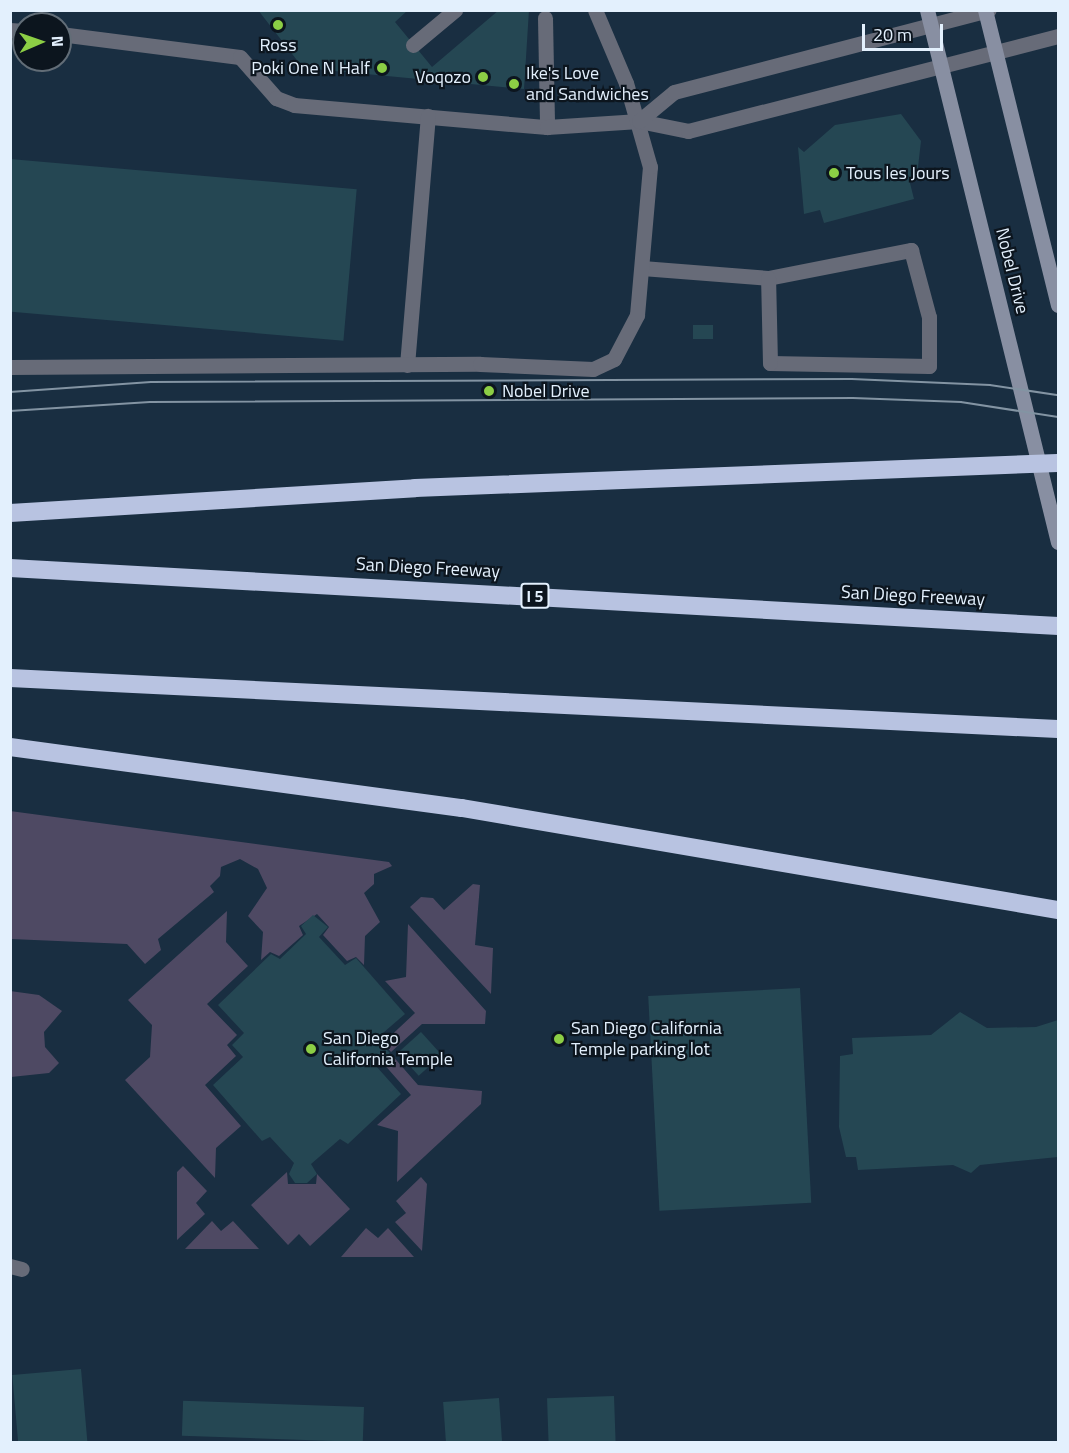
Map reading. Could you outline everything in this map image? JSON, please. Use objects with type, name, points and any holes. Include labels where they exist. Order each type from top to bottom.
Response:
[{"type":"highway","points":[[10,513],[415,488],[1059,463]]},
{"type":"highway","name":"San Diego Freeway","points":[[10,568],[1059,626]]},
{"type":"highway","points":[[10,678],[1059,729]]},
{"type":"highway","points":[[10,747],[462,808],[1059,910]]},
{"type":"main road","name":"Nobel Drive","points":[[927,10],[1059,542]]},
{"type":"main road","name":"Nobel Drive","points":[[986,11],[1059,305]]},
{"type":"street","points":[[413,45],[454,10]]},
{"type":"street","points":[[10,367],[407,365],[593,369],[614,359],[627,340],[637,315],[650,167],[639,121],[595,10]]},
{"type":"street","points":[[639,121],[674,92],[986,11]]},
{"type":"street","points":[[545,18],[547,127]]},
{"type":"street","points":[[72,35],[220,52],[240,57],[276,98],[294,105],[547,127],[639,121],[688,131],[1059,36]]},
{"type":"street","points":[[407,365],[428,116]]},
{"type":"street","points":[[642,268],[768,278],[911,250],[929,317],[928,366],[770,363],[768,278]]},
{"type":"shaded area","points":[[10,811],[389,862],[392,866],[374,874],[374,884],[364,893],[380,922],[365,936],[364,965],[356,957],[347,961],[323,935],[329,927],[317,914],[299,926],[303,935],[279,956],[270,952],[261,960],[263,932],[248,916],[267,888],[258,869],[240,859],[221,867],[220,876],[210,886],[214,892],[158,939],[161,950],[145,964],[127,944],[11,939]]},
{"type":"shaded area","points":[[473,884],[480,885],[475,945],[493,948],[491,994],[410,907],[421,897],[433,898],[444,910]]},
{"type":"shaded area","points":[[227,911],[226,942],[248,966],[207,1004],[237,1035],[227,1045],[236,1056],[205,1085],[241,1126],[216,1148],[215,1178],[125,1080],[150,1057],[152,1025],[128,1000]]},
{"type":"shaded area","points":[[408,924],[486,1011],[485,1024],[422,1024],[391,1052],[383,1043],[415,1013],[385,981],[406,977]]},
{"type":"shaded area","points":[[10,991],[39,995],[62,1011],[44,1032],[45,1047],[59,1063],[49,1073],[11,1077]]},
{"type":"shaded area","points":[[391,1054],[418,1085],[482,1091],[481,1104],[397,1182],[398,1131],[377,1125],[411,1095],[382,1062]]},
{"type":"shaded area","points":[[183,1166],[207,1191],[196,1203],[205,1214],[177,1240],[177,1172]]},
{"type":"shaded area","points":[[287,1172],[288,1184],[316,1184],[317,1174],[350,1209],[310,1246],[299,1234],[288,1245],[251,1205]]},
{"type":"shaded area","points":[[421,1177],[427,1184],[422,1251],[395,1222],[406,1213],[396,1201]]},
{"type":"shaded area","points":[[212,1221],[221,1231],[233,1221],[259,1249],[185,1249]]},
{"type":"shaded area","points":[[366,1228],[378,1238],[388,1228],[414,1257],[341,1257]]},
{"type":"building","points":[[258,10],[408,10],[395,22],[432,67],[499,10],[529,10],[524,89],[303,68]]},
{"type":"building","points":[[901,114],[921,141],[917,176],[909,179],[914,199],[824,223],[820,210],[804,214],[798,147],[804,152],[835,125]]},
{"type":"building","points":[[10,159],[357,189],[343,341],[10,312]]},
{"type":"building","points":[[693,325],[713,325],[713,339],[693,339]]},
{"type":"building","name":"San Diego California Temple","points":[[313,915],[328,927],[319,937],[345,965],[356,958],[405,1014],[376,1039],[390,1053],[376,1066],[401,1094],[348,1144],[340,1139],[311,1164],[317,1174],[307,1183],[295,1183],[289,1174],[294,1163],[270,1137],[262,1141],[213,1085],[243,1057],[232,1045],[244,1033],[218,1005],[271,954],[280,959],[306,934],[301,926]]},
{"type":"building","points":[[800,988],[811,1203],[659,1211],[648,996]]},
{"type":"building","points":[[960,1012],[987,1028],[1036,1027],[1058,1020],[1058,1157],[980,1165],[971,1173],[953,1165],[858,1170],[856,1157],[846,1157],[839,1127],[840,1056],[853,1054],[852,1038],[931,1035]]},
{"type":"building","points":[[421,1032],[442,1055],[419,1076],[398,1053]]},
{"type":"building","points":[[81,1369],[87,1442],[18,1442],[12,1375]]},
{"type":"building","points":[[614,1396],[616,1442],[549,1442],[547,1398]]},
{"type":"building","points":[[499,1398],[502,1442],[446,1442],[443,1402]]},
{"type":"building","points":[[183,1401],[364,1407],[363,1442],[182,1436]]},
{"type":"tram line","points":[[10,392],[151,382],[852,379],[990,385],[1058,395]]},
{"type":"tram line","points":[[10,411],[150,402],[853,398],[961,402],[1058,417]]},
{"type":"place","name":"Ross","points":[[278,25]]},
{"type":"place","name":"Poki One N Half","points":[[382,68]]},
{"type":"place","name":"Voqozo","points":[[483,77]]},
{"type":"place","name":"Ike's Love and Sandwiches","points":[[514,84]]},
{"type":"place","name":"Tous les Jours","points":[[834,173]]},
{"type":"place","name":"Nobel Drive","points":[[489,391]]},
{"type":"place","name":"San Diego California Temple parking lot","points":[[559,1039]]},
{"type":"place","name":"San Diego California Temple","points":[[311,1049]]}]
